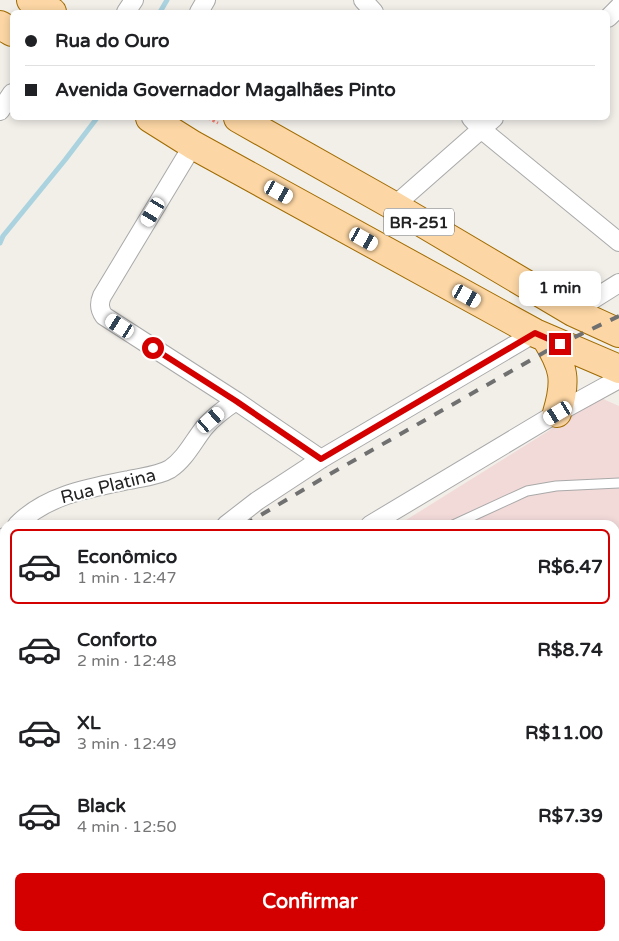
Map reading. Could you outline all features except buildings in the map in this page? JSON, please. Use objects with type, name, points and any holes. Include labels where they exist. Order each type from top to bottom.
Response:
[{"type":"main road","points":[[31,0],[48,10]]},
{"type":"main road","name":"BR-251","points":[[153,120],[193,145],[547,339],[616,382]]},
{"type":"main road","name":"BR-251","points":[[242,120],[394,206],[573,312],[610,329]]},
{"type":"main road","points":[[547,339],[558,358],[562,372],[562,396],[558,413]]},
{"type":"street","points":[[0,111],[10,96]]},
{"type":"street","points":[[394,206],[482,121],[619,242]]},
{"type":"street","points":[[193,145],[99,301],[101,311],[104,316],[236,401],[321,459]]},
{"type":"street","points":[[573,312],[619,283]]},
{"type":"street","points":[[232,520],[257,501],[321,459],[547,339]]},
{"type":"street","points":[[378,520],[558,413],[616,382]]},
{"type":"street","name":"Rua Platina","points":[[22,520],[37,508],[55,499],[91,488],[155,475],[168,470],[186,454],[203,428],[236,401]]},
{"type":"lane","points":[[464,520],[527,491],[556,486],[619,483]]},
{"type":"shaded area","points":[[601,398],[619,406],[619,520],[406,520]]},
{"type":"waterway","points":[[161,10],[167,0]]},
{"type":"waterway","points":[[0,243],[3,236],[95,120]]},
{"type":"railway","points":[[252,520],[552,348],[619,316]]},
{"type":"route","points":[[153,348],[236,401],[321,459],[535,333],[560,344]]}]
